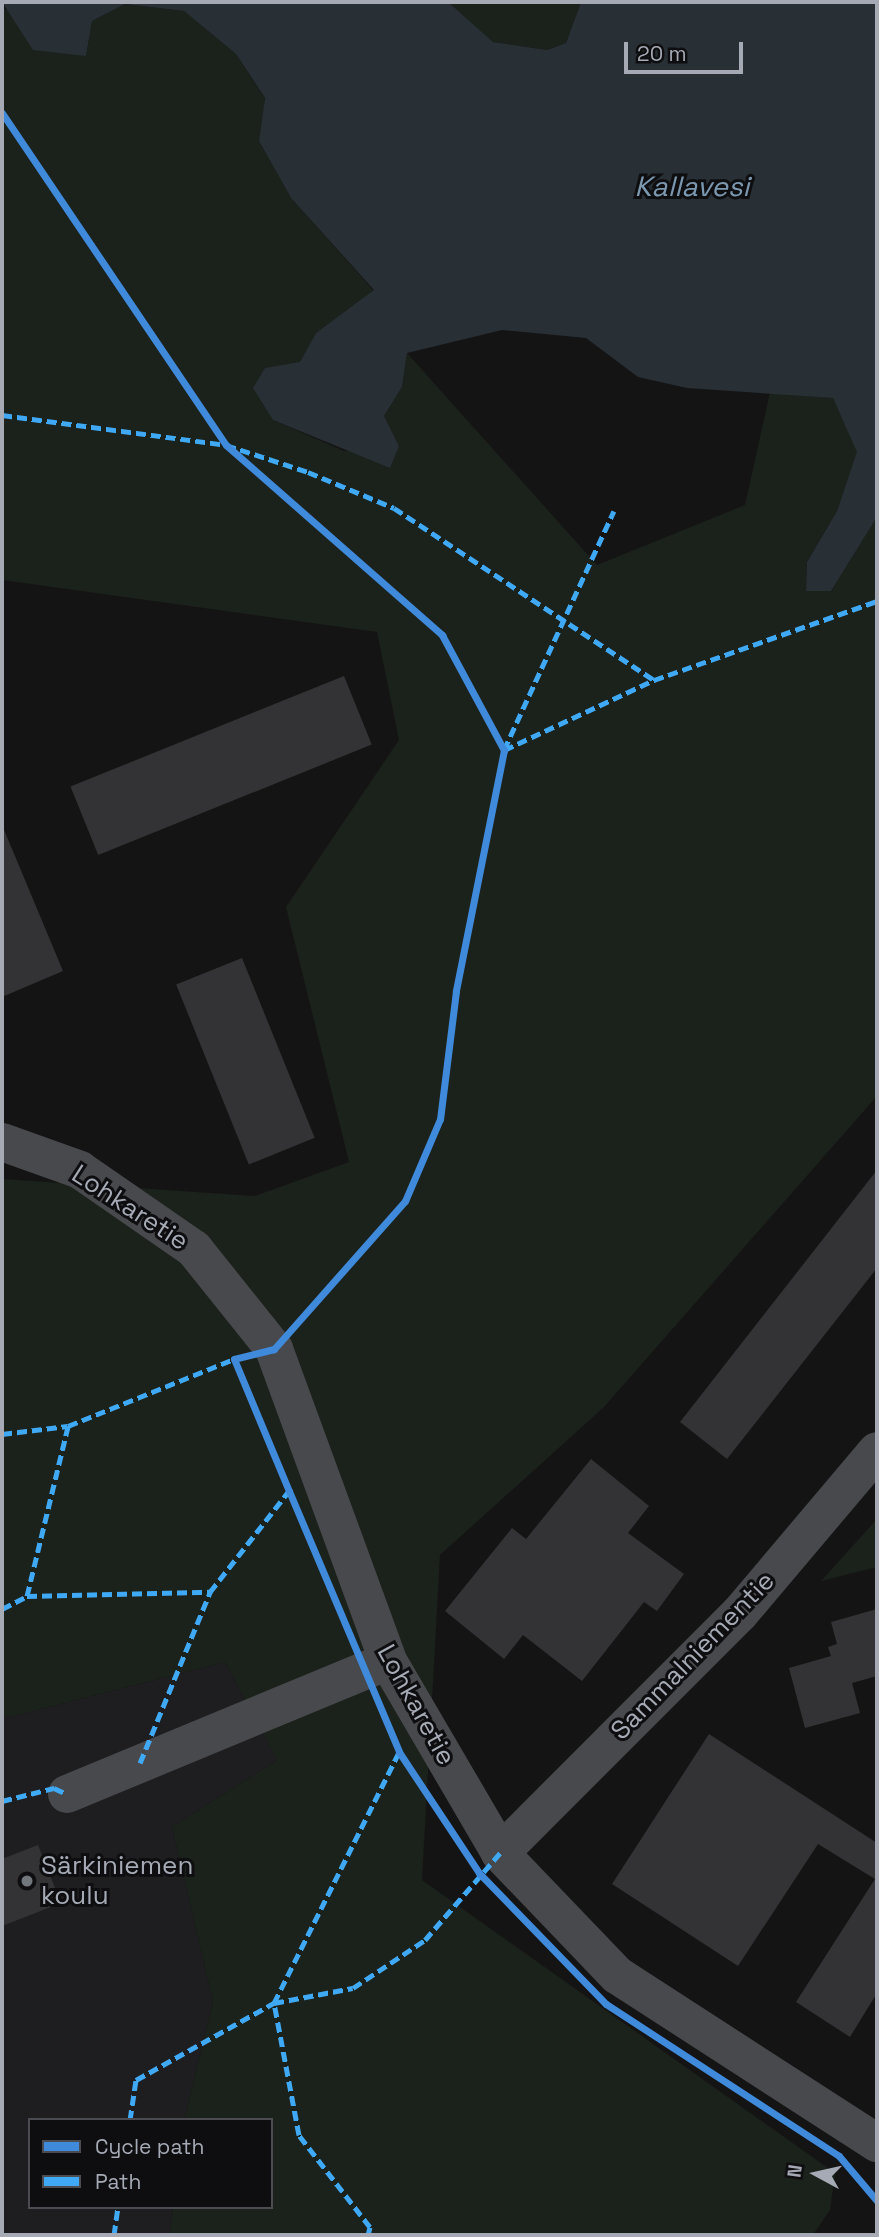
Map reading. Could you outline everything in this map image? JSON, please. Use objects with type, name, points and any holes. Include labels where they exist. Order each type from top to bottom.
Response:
[{"type":"street","name":"Lohkaretie","points":[[2,1142],[80,1170],[194,1249],[274,1349],[388,1661],[500,1853],[617,1975],[877,2143]]},
{"type":"street","name":"Sammalniementie","points":[[500,1853],[740,1613],[877,1451]]},
{"type":"street","points":[[67,1794],[388,1661]]},
{"type":"shaded area","points":[[581,2],[566,43],[547,50],[493,42],[448,4]]},
{"type":"shaded area","points":[[125,4],[184,11],[236,54],[265,99],[259,141],[291,198],[374,291],[316,333],[273,420],[344,451],[399,446],[384,416],[402,387],[407,353],[597,565],[745,505],[770,392],[833,398],[858,452],[837,511],[807,562],[806,591],[831,591],[877,517],[877,1096],[604,1407],[440,1555],[422,1880],[835,2173],[830,2210],[813,2235],[170,2235],[173,2209],[273,2209],[273,2118],[184,2118],[213,2002],[172,1827],[277,1760],[225,1662],[2,1719],[2,1179],[255,1196],[349,1162],[286,907],[399,740],[377,632],[2,580],[2,7],[86,56],[92,21]]},
{"type":"shaded area","points":[[877,1519],[877,1567],[821,1581]]},
{"type":"shaded area","points":[[225,1662],[277,1760],[172,1827],[213,2002],[184,2118],[28,2118],[28,2209],[173,2209],[170,2235],[2,2235],[2,1719]]},
{"type":"water","name":"Kallavesi","points":[[2,2],[448,2],[493,42],[547,50],[566,43],[581,2],[877,2],[877,517],[831,591],[806,591],[807,562],[837,511],[857,452],[833,398],[687,388],[638,377],[586,338],[502,330],[407,353],[402,387],[384,416],[399,446],[390,468],[273,420],[253,388],[265,368],[300,362],[316,333],[374,290],[291,198],[259,141],[265,98],[236,54],[184,11],[125,4],[92,21],[86,56],[33,50]]},
{"type":"building","points":[[344,676],[372,745],[98,855],[70,787]]},
{"type":"building","points":[[2,825],[63,971],[2,997]]},
{"type":"building","points":[[242,958],[315,1138],[249,1164],[176,985]]},
{"type":"building","points":[[877,1170],[877,1268],[727,1459],[680,1422]]},
{"type":"building","points":[[591,1459],[649,1506],[628,1533],[684,1574],[657,1611],[644,1602],[582,1681],[523,1635],[504,1659],[445,1611],[512,1528],[526,1539]]},
{"type":"building","points":[[877,1609],[877,1676],[852,1683],[860,1713],[805,1728],[789,1668],[831,1656],[828,1647],[837,1644],[831,1622]]},
{"type":"building","points":[[709,1734],[877,1843],[877,1993],[850,2037],[796,2002],[875,1879],[818,1844],[738,1966],[612,1884]]},
{"type":"building","name":"Särkiniemen koulu","points":[[38,1845],[61,1903],[2,1926],[2,1859]]},
{"type":"marked path","points":[[2,415],[226,445],[308,472],[394,508],[654,680],[877,601]]},
{"type":"marked path","points":[[504,750],[614,511]]},
{"type":"marked path","points":[[504,750],[654,680]]},
{"type":"marked path","points":[[2,1434],[68,1426],[234,1359]]},
{"type":"marked path","points":[[27,1596],[68,1426]]},
{"type":"marked path","points":[[140,1763],[210,1592],[289,1491]]},
{"type":"marked path","points":[[2,1609],[27,1596],[210,1592]]},
{"type":"marked path","points":[[130,2118],[136,2080],[274,2003],[399,1752]]},
{"type":"marked path","points":[[2,1801],[54,1788],[67,1794]]},
{"type":"marked path","points":[[368,2235],[370,2227],[299,2135],[274,2003],[353,1988],[425,1940],[500,1853]]},
{"type":"marked path","points":[[114,2235],[118,2209]]},
{"type":"cycle path","points":[[2,113],[226,445],[442,635],[504,750],[456,991],[440,1119],[405,1201],[274,1349],[234,1359],[289,1491],[399,1752],[479,1873],[606,2004],[839,2156],[877,2201]]},
{"type":"place","name":"Särkiniemen koulu","points":[[27,1881]]}]
